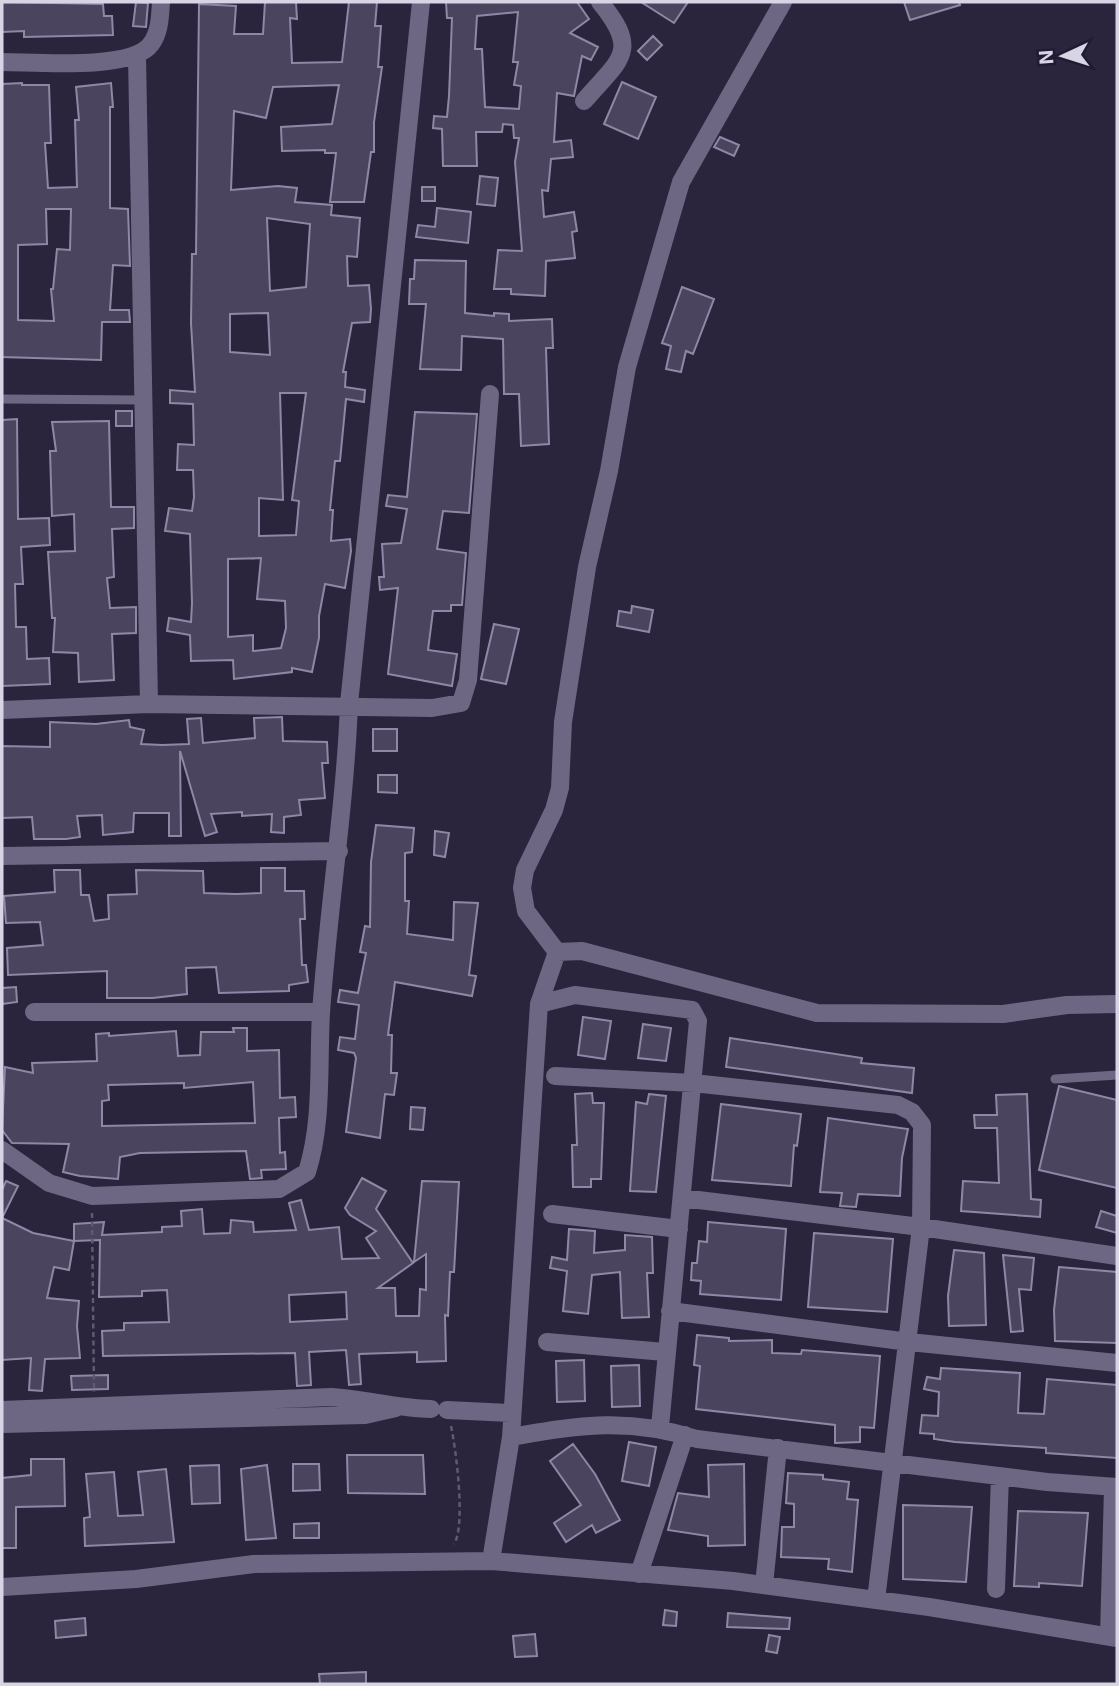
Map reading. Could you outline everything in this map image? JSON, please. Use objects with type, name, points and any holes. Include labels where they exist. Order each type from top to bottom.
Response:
[{"type":"street","points":[[2,62],[104,61],[137,56],[151,44],[159,24],[161,2]]},
{"type":"street","points":[[2,1150],[50,1183],[92,1196],[279,1189],[307,1172],[312,1155],[321,1012],[339,851],[349,705],[421,2]]},
{"type":"street","points":[[584,101],[619,60],[624,46],[620,26],[600,2]]},
{"type":"street","points":[[557,952],[526,911],[522,888],[524,870],[554,810],[560,788],[563,722],[583,593],[627,367],[681,182],[783,2]]},
{"type":"street","points":[[137,56],[149,704]]},
{"type":"street","points":[[2,710],[149,704],[432,708],[461,703],[464,697],[490,394]]},
{"type":"street","points":[[2,856],[339,851]]},
{"type":"street","points":[[557,952],[582,951],[817,1013],[1003,1014],[1067,1005],[1117,1004]]},
{"type":"street","points":[[491,1561],[511,1437],[539,1004],[557,952]]},
{"type":"street","points":[[539,1004],[575,995],[692,1010],[698,1021],[660,1427]]},
{"type":"street","points":[[34,1012],[321,1012]]},
{"type":"street","points":[[555,1076],[693,1083],[898,1105],[912,1112],[922,1125],[921,1227],[876,1600]]},
{"type":"street","points":[[682,1198],[921,1227],[1117,1256]]},
{"type":"street","points":[[552,1214],[679,1229]]},
{"type":"street","points":[[670,1311],[909,1342],[1117,1363]]},
{"type":"street","points":[[547,1342],[665,1352]]},
{"type":"street","points":[[2,1410],[95,1415],[365,1415],[396,1408],[512,1413]]},
{"type":"street","points":[[2,1424],[95,1415]]},
{"type":"street","points":[[2,1587],[136,1580],[254,1564],[491,1561],[764,1585],[1113,1637],[1115,1488],[778,1448],[685,1435],[660,1427],[616,1423],[576,1426],[511,1437]]},
{"type":"street","points":[[639,1574],[685,1435]]},
{"type":"street","points":[[764,1585],[778,1448]]},
{"type":"street","points":[[996,1588],[1000,1476]]},
{"type":"lane","points":[[2,399],[144,400]]},
{"type":"lane","points":[[1055,1079],[1117,1075]]},
{"type":"path","points":[[92,1196],[91,1313],[95,1415]]},
{"type":"path","points":[[439,1410],[454,1440],[459,1518],[458,1536],[450,1550],[447,1563]]},
{"type":"building","points":[[2,2],[103,4],[104,16],[112,16],[113,35],[24,37],[24,31],[2,32]]},
{"type":"building","points":[[136,2],[148,3],[146,27],[133,26]]},
{"type":"building","points":[[265,2],[296,2],[297,19],[290,18],[292,63],[342,62],[349,2],[377,2],[375,26],[381,26],[378,67],[382,67],[374,122],[374,152],[371,152],[364,202],[330,202],[336,153],[325,153],[325,150],[282,151],[281,127],[332,124],[339,85],[273,87],[266,118],[234,111],[231,190],[278,186],[297,188],[295,202],[332,205],[331,215],[360,218],[357,257],[347,256],[348,286],[369,285],[371,309],[370,322],[352,323],[343,372],[346,372],[345,387],[365,390],[364,402],[346,399],[340,461],[335,461],[330,510],[333,510],[331,541],[350,539],[351,551],[345,588],[325,584],[312,672],[292,668],[292,672],[234,679],[233,660],[191,661],[190,635],[167,631],[169,618],[191,622],[192,603],[190,534],[165,531],[169,508],[192,511],[194,497],[193,470],[177,470],[178,444],[194,445],[193,404],[170,403],[170,390],[195,392],[191,323],[192,254],[196,254],[199,4],[236,6],[234,34],[263,34]],"holes":[[[267,218],[310,224],[306,287],[270,291]],[[268,313],[270,355],[230,352],[230,314]],[[280,393],[306,393],[292,500],[299,501],[296,535],[259,536],[259,498],[283,500]],[[261,558],[257,599],[285,601],[286,628],[281,648],[253,651],[253,635],[228,637],[228,559]]]},
{"type":"building","points":[[446,2],[577,2],[589,19],[570,33],[598,47],[591,60],[582,56],[574,96],[557,93],[554,142],[571,140],[573,157],[551,159],[548,191],[542,190],[544,217],[574,212],[577,231],[572,232],[575,258],[546,261],[545,296],[511,294],[511,289],[494,289],[498,250],[522,251],[515,162],[519,138],[514,138],[513,125],[503,124],[502,132],[476,132],[477,166],[443,166],[442,129],[433,128],[434,116],[447,117],[452,18],[447,18]],"holes":[[[518,12],[513,62],[518,62],[514,85],[521,86],[519,109],[485,107],[482,49],[475,49],[477,16]]]},
{"type":"building","points":[[641,2],[688,2],[674,23]]},
{"type":"building","points":[[904,2],[959,2],[960,5],[910,20]]},
{"type":"building","points":[[653,36],[662,45],[647,60],[638,51]]},
{"type":"building","points":[[622,82],[656,97],[638,139],[604,124]]},
{"type":"building","points":[[111,83],[113,107],[110,107],[110,208],[128,209],[130,266],[113,265],[110,310],[129,310],[130,322],[102,322],[101,360],[2,357],[2,84],[49,85],[51,143],[45,143],[48,188],[77,187],[75,120],[79,120],[76,87]],"holes":[[[46,209],[71,209],[70,250],[57,249],[51,289],[54,321],[18,320],[18,245],[47,244]]]},
{"type":"building","points":[[720,137],[739,145],[734,156],[714,147]]},
{"type":"building","points":[[480,176],[498,178],[495,206],[477,204]]},
{"type":"building","points":[[422,187],[435,187],[435,201],[422,201]]},
{"type":"building","points":[[437,208],[471,212],[468,243],[416,237],[418,225],[435,227]]},
{"type":"building","points":[[415,260],[466,261],[465,313],[494,316],[494,313],[509,314],[509,321],[552,319],[553,348],[546,348],[549,444],[521,446],[519,394],[504,394],[503,339],[462,336],[461,370],[420,369],[426,304],[409,304],[410,279],[414,279]]},
{"type":"building","points":[[682,287],[714,299],[693,354],[686,351],[681,372],[666,369],[671,346],[662,343]]},
{"type":"building","points":[[116,411],[132,411],[132,426],[116,426]]},
{"type":"building","points":[[415,412],[477,414],[469,513],[443,511],[437,549],[466,553],[462,605],[451,605],[451,611],[433,611],[428,650],[457,654],[452,686],[388,674],[398,588],[380,590],[379,577],[384,577],[382,544],[401,543],[407,509],[386,506],[388,495],[407,497]]},
{"type":"building","points":[[17,419],[18,519],[49,518],[50,545],[21,547],[23,584],[15,584],[16,627],[26,627],[27,659],[49,658],[50,684],[2,686],[2,420]]},
{"type":"building","points":[[109,421],[111,507],[134,507],[134,528],[112,529],[114,577],[107,578],[110,608],[136,607],[136,633],[112,634],[114,680],[79,682],[78,653],[53,652],[55,618],[52,618],[48,552],[75,551],[74,514],[52,516],[50,451],[56,451],[52,422]]},
{"type":"building","points":[[632,606],[653,610],[649,632],[617,626],[619,611],[631,613]]},
{"type":"building","points":[[494,624],[519,629],[506,684],[481,679]]},
{"type":"building","points":[[282,717],[283,741],[327,742],[328,763],[322,763],[325,798],[299,800],[301,815],[284,817],[284,833],[271,832],[272,814],[242,816],[242,812],[211,814],[217,832],[205,836],[180,751],[181,836],[169,836],[169,813],[134,813],[133,832],[103,835],[102,815],[77,816],[80,837],[66,839],[34,839],[32,817],[2,818],[2,746],[50,747],[50,722],[96,724],[129,720],[130,727],[144,730],[141,744],[162,745],[189,744],[187,719],[201,718],[203,743],[255,738],[254,718]]},
{"type":"building","points":[[373,729],[397,729],[397,751],[373,751]]},
{"type":"building","points":[[378,775],[397,775],[397,793],[378,792]]},
{"type":"building","points":[[376,825],[414,828],[412,852],[405,853],[405,901],[409,901],[407,934],[453,940],[454,902],[478,903],[469,975],[476,976],[472,996],[395,982],[388,1035],[392,1035],[391,1073],[397,1073],[394,1095],[385,1094],[380,1138],[346,1132],[356,1058],[354,1053],[338,1050],[340,1037],[355,1039],[359,1005],[338,1002],[340,990],[358,993],[366,953],[360,952],[365,926],[370,927],[371,862]]},
{"type":"building","points":[[435,831],[449,833],[445,857],[434,855]]},
{"type":"building","points":[[261,868],[285,868],[285,891],[304,891],[305,919],[300,919],[302,965],[306,965],[308,982],[289,985],[289,991],[219,993],[216,967],[186,968],[187,994],[153,998],[107,998],[107,971],[8,975],[7,948],[43,945],[40,922],[6,923],[4,896],[55,892],[54,870],[80,870],[81,895],[89,895],[94,921],[109,919],[108,895],[137,894],[136,870],[203,871],[204,893],[236,894],[261,893]]},
{"type":"building","points":[[16,987],[17,1002],[2,1004],[2,988]]},
{"type":"building","points":[[583,1017],[611,1021],[605,1059],[578,1055]]},
{"type":"building","points":[[643,1024],[671,1028],[666,1061],[638,1058]]},
{"type":"building","points":[[233,1028],[247,1028],[247,1051],[279,1050],[280,1098],[295,1097],[296,1117],[279,1118],[280,1153],[285,1152],[286,1169],[261,1170],[262,1178],[250,1179],[246,1151],[140,1153],[120,1157],[118,1179],[80,1176],[63,1172],[69,1144],[12,1143],[2,1130],[5,1067],[33,1073],[32,1063],[97,1061],[96,1034],[109,1033],[109,1036],[176,1031],[178,1056],[200,1055],[201,1032],[234,1032]],"holes":[[[253,1082],[255,1123],[102,1126],[102,1101],[109,1100],[108,1085],[184,1083],[184,1088]]]},
{"type":"building","points":[[730,1038],[862,1058],[861,1063],[914,1068],[912,1093],[726,1067]]},
{"type":"building","points":[[1059,1086],[1117,1100],[1117,1188],[1039,1170]]},
{"type":"building","points":[[592,1093],[593,1103],[604,1103],[601,1179],[591,1179],[591,1187],[573,1187],[572,1145],[577,1145],[575,1094]]},
{"type":"building","points":[[649,1094],[666,1096],[656,1192],[630,1191],[636,1102],[647,1104]]},
{"type":"building","points":[[1027,1094],[1031,1199],[1041,1200],[1040,1217],[961,1211],[963,1181],[999,1183],[997,1128],[975,1128],[974,1115],[997,1115],[996,1095]]},
{"type":"building","points":[[721,1104],[801,1114],[797,1146],[794,1145],[791,1186],[712,1180]]},
{"type":"building","points":[[411,1107],[425,1108],[423,1130],[410,1129]]},
{"type":"building","points":[[828,1118],[908,1129],[902,1158],[900,1196],[858,1194],[856,1207],[840,1206],[842,1193],[820,1192]]},
{"type":"building","points":[[362,1178],[386,1191],[376,1209],[413,1263],[378,1288],[395,1288],[396,1316],[419,1316],[420,1289],[426,1290],[426,1254],[414,1262],[422,1181],[459,1182],[454,1272],[450,1272],[448,1316],[445,1315],[446,1361],[417,1362],[417,1352],[359,1354],[361,1384],[349,1385],[346,1350],[309,1352],[311,1385],[297,1386],[295,1353],[103,1356],[102,1331],[124,1330],[124,1323],[169,1322],[167,1290],[142,1291],[142,1296],[99,1297],[100,1240],[74,1241],[74,1224],[104,1222],[102,1235],[162,1232],[162,1227],[182,1226],[181,1211],[202,1209],[204,1234],[230,1233],[231,1220],[253,1222],[254,1232],[296,1230],[289,1203],[301,1200],[309,1230],[339,1227],[342,1259],[379,1258],[366,1238],[376,1231],[350,1215],[345,1208]],"holes":[[[346,1292],[347,1319],[290,1322],[289,1295]]]},
{"type":"building","points":[[6,1181],[18,1186],[2,1218],[2,1190]]},
{"type":"building","points":[[1101,1211],[1117,1216],[1117,1233],[1096,1227]]},
{"type":"building","points":[[2,1218],[33,1233],[74,1241],[69,1270],[54,1267],[47,1298],[79,1301],[77,1326],[80,1358],[45,1359],[42,1391],[29,1390],[31,1358],[2,1360]]},
{"type":"building","points":[[708,1222],[786,1229],[781,1300],[700,1294],[701,1281],[691,1280],[692,1263],[697,1263],[699,1241],[707,1242]]},
{"type":"building","points":[[569,1229],[595,1231],[594,1253],[625,1250],[625,1235],[652,1237],[653,1273],[647,1273],[649,1317],[622,1318],[620,1272],[592,1275],[588,1314],[563,1311],[567,1271],[550,1268],[552,1257],[567,1260]]},
{"type":"building","points":[[814,1233],[893,1239],[887,1312],[808,1307]]},
{"type":"building","points":[[954,1250],[984,1253],[986,1325],[949,1326],[948,1296]]},
{"type":"building","points":[[1003,1255],[1034,1258],[1031,1290],[1019,1289],[1023,1331],[1011,1332]]},
{"type":"building","points":[[1059,1267],[1117,1272],[1117,1343],[1055,1341],[1054,1310]]},
{"type":"building","points":[[697,1335],[729,1338],[729,1341],[772,1340],[772,1353],[801,1354],[802,1350],[880,1356],[874,1428],[860,1427],[860,1442],[835,1443],[835,1425],[696,1409],[700,1366],[694,1365]]},
{"type":"building","points":[[584,1360],[585,1401],[557,1402],[556,1361]]},
{"type":"building","points":[[639,1365],[640,1406],[612,1407],[611,1366]]},
{"type":"building","points":[[941,1368],[1020,1373],[1018,1413],[1044,1414],[1047,1379],[1117,1385],[1117,1458],[1046,1453],[1046,1448],[955,1442],[934,1439],[934,1434],[920,1433],[922,1415],[938,1416],[939,1392],[924,1389],[927,1377],[940,1379]]},
{"type":"building","points":[[108,1375],[108,1389],[72,1390],[71,1376]]},
{"type":"building","points":[[629,1442],[656,1447],[649,1486],[622,1481]]},
{"type":"building","points":[[573,1444],[595,1474],[620,1520],[596,1533],[592,1525],[566,1542],[554,1523],[581,1505],[550,1461]]},
{"type":"building","points":[[347,1455],[423,1455],[425,1494],[348,1493]]},
{"type":"building","points":[[31,1459],[64,1459],[65,1506],[16,1507],[16,1548],[2,1548],[2,1478],[31,1475]]},
{"type":"building","points":[[293,1464],[319,1464],[320,1490],[293,1491]]},
{"type":"building","points":[[744,1464],[745,1545],[708,1546],[708,1536],[668,1530],[678,1493],[709,1497],[708,1465]]},
{"type":"building","points":[[219,1465],[220,1503],[192,1504],[190,1466]]},
{"type":"building","points":[[267,1465],[276,1538],[246,1540],[241,1469]]},
{"type":"building","points":[[166,1469],[174,1542],[85,1546],[84,1518],[90,1517],[86,1474],[114,1472],[118,1516],[143,1515],[138,1472]]},
{"type":"building","points":[[788,1473],[823,1475],[823,1479],[849,1482],[847,1499],[858,1500],[852,1572],[828,1569],[829,1559],[781,1557],[782,1527],[794,1527],[794,1504],[786,1503]]},
{"type":"building","points":[[903,1505],[972,1507],[966,1582],[903,1579]]},
{"type":"building","points":[[1018,1511],[1088,1513],[1082,1586],[1039,1583],[1039,1587],[1014,1586]]},
{"type":"building","points":[[319,1523],[319,1538],[294,1538],[294,1524]]},
{"type":"building","points":[[665,1610],[677,1612],[676,1626],[663,1625]]},
{"type":"building","points":[[728,1613],[790,1618],[789,1629],[727,1627]]},
{"type":"building","points":[[85,1618],[86,1635],[56,1638],[55,1621]]},
{"type":"building","points":[[535,1634],[537,1656],[515,1657],[513,1636]]},
{"type":"building","points":[[769,1635],[780,1637],[777,1653],[766,1651]]},
{"type":"building","points":[[366,1672],[366,1684],[320,1684],[319,1674]]}]
